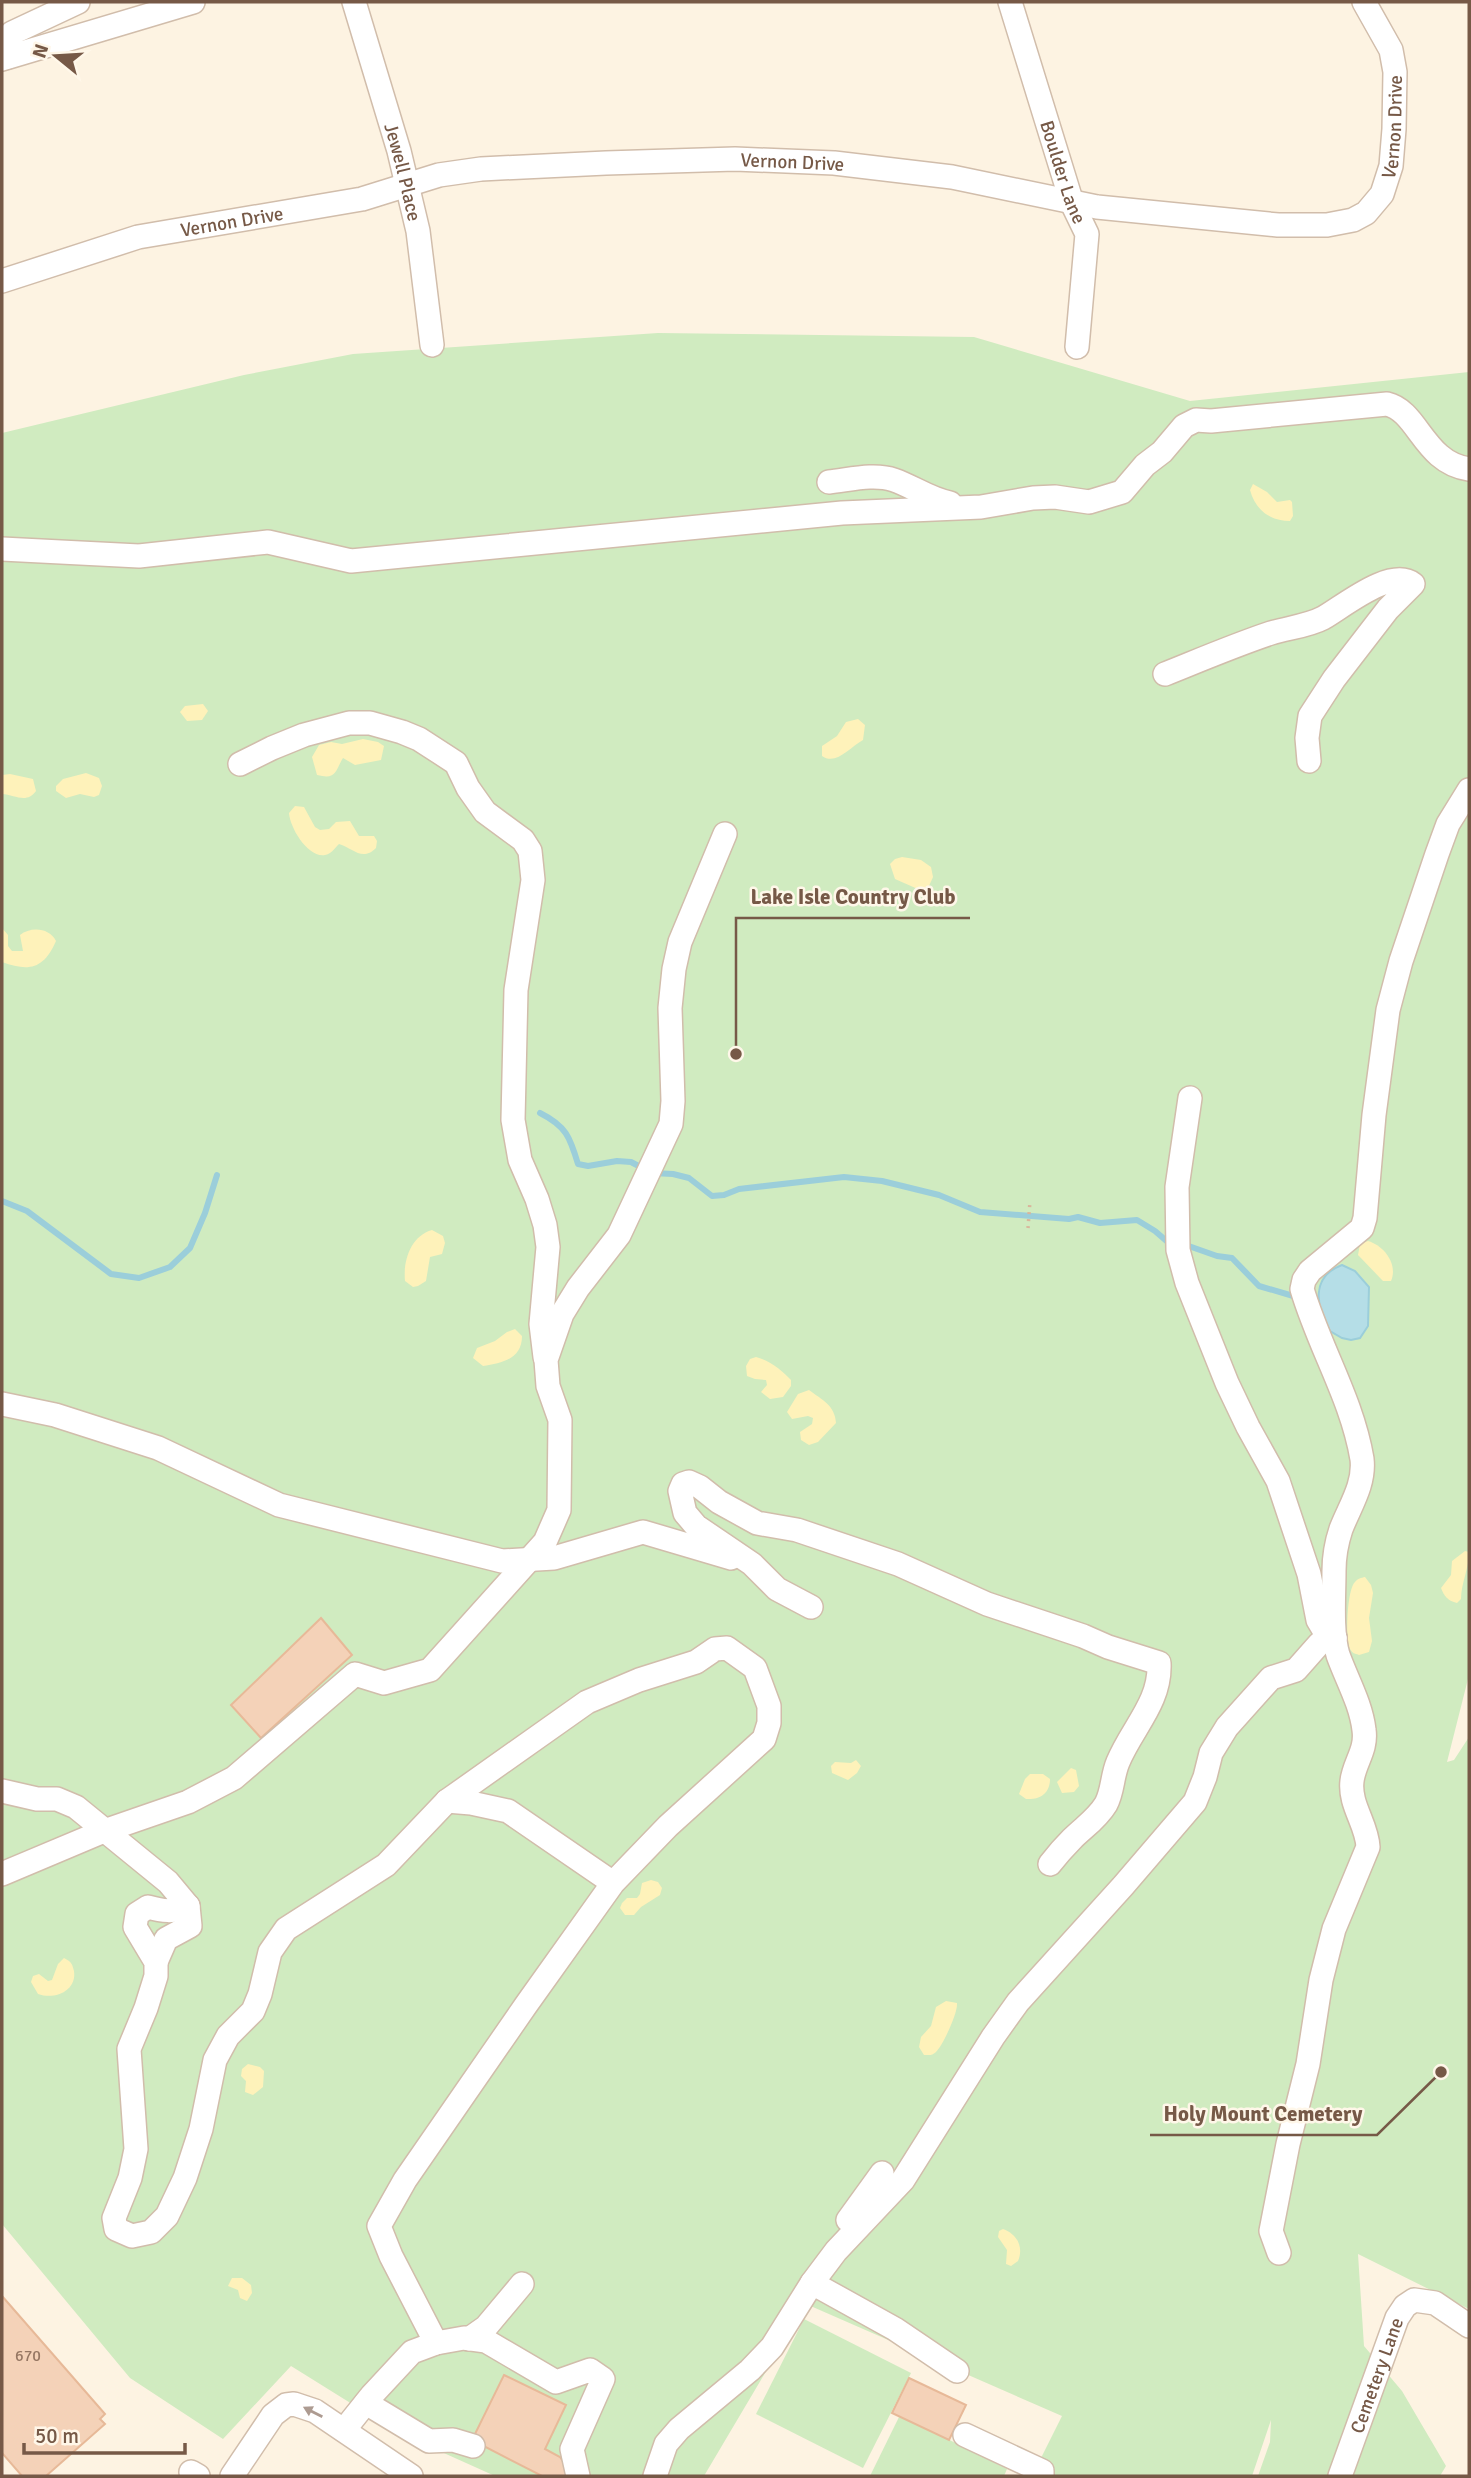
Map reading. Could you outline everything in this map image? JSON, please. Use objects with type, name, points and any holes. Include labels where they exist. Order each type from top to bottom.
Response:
[{"type":"street","points":[[5,58],[12,33],[78,2]]},
{"type":"street","points":[[5,58],[193,2]]},
{"type":"street","name":"Jewell Place","points":[[354,2],[399,151],[418,231],[432,345]]},
{"type":"street","name":"Boulder Lane","points":[[1010,2],[1072,203],[1087,234],[1077,347]]},
{"type":"street","name":"Vernon Drive","points":[[2,281],[138,237],[362,199],[439,175],[481,169],[734,159],[834,163],[952,177],[1072,203],[1278,225],[1326,225],[1353,220],[1366,212],[1381,194],[1391,166],[1395,72],[1391,50],[1364,2]]},
{"type":"street","points":[[2,549],[139,556],[268,542],[351,561],[842,513],[981,507],[1055,497],[1089,502],[1122,492],[1184,426],[1196,420],[1211,421],[1387,404],[1403,411],[1424,440],[1444,459],[1469,469]]},
{"type":"street","points":[[829,482],[878,477],[894,480],[933,499],[965,506]]},
{"type":"street","points":[[1165,674],[1236,645],[1319,620],[1381,583],[1406,578],[1413,584],[1388,609],[1334,679],[1310,716],[1307,738],[1309,761]]},
{"type":"street","points":[[2,1874],[104,1831],[188,1802],[234,1779],[355,1674],[384,1684],[430,1670],[545,1542],[559,1510],[560,1420],[548,1386],[541,1324],[548,1247],[537,1199],[520,1160],[513,1120],[516,990],[533,880],[530,850],[523,840],[485,812],[468,788],[456,762],[419,739],[402,732],[370,723],[349,723],[272,747],[240,764]]},
{"type":"street","points":[[1279,2253],[1271,2231],[1288,2144],[1308,2064],[1321,1980],[1334,1928],[1368,1847],[1368,1837],[1353,1801],[1352,1781],[1363,1751],[1365,1733],[1335,1638],[1336,1556],[1340,1533],[1361,1482],[1363,1468],[1358,1440],[1343,1392],[1301,1289],[1310,1271],[1362,1228],[1388,1010],[1401,961],[1448,824],[1469,790]]},
{"type":"street","points":[[546,1360],[562,1314],[619,1235],[671,1124],[673,1101],[670,1008],[674,969],[680,942],[725,834]]},
{"type":"street","points":[[1190,1098],[1177,1187],[1177,1243],[1187,1283],[1227,1383],[1278,1481],[1309,1574],[1318,1620],[1324,1630],[1335,1638]]},
{"type":"street","points":[[2,1404],[55,1415],[158,1448],[279,1505],[502,1562],[571,1554],[643,1532],[752,1564]]},
{"type":"street","points":[[811,1607],[777,1589],[752,1564],[696,1526],[685,1513],[680,1491],[682,1483],[689,1482],[700,1487],[719,1502],[757,1523],[797,1530],[898,1564],[987,1604],[1159,1663],[1160,1676],[1154,1696],[1117,1764],[1106,1805],[1094,1821],[1073,1838],[1050,1864]]},
{"type":"street","points":[[655,2476],[666,2444],[679,2429],[750,2370],[772,2347],[836,2250],[903,2180],[1018,2002],[1195,1802],[1211,1753],[1227,1727],[1271,1678],[1296,1670],[1319,1644],[1335,1638]]},
{"type":"street","points":[[2,1791],[37,1799],[57,1800],[76,1807],[168,1882],[188,1906],[190,1926],[166,1939],[156,1962],[156,1976],[146,2008],[129,2049],[136,2149],[130,2178],[114,2218],[116,2229],[132,2236],[151,2232],[167,2216],[185,2178],[201,2129],[215,2060],[228,2036],[253,2011],[270,1952],[286,1928],[386,1865],[447,1801],[587,1702],[639,1680],[696,1662],[715,1648],[727,1648],[755,1668],[769,1706],[769,1723],[764,1739],[668,1826],[613,1883],[413,2169],[379,2226],[391,2256],[436,2343]]},
{"type":"street","points":[[447,1801],[471,1802],[508,1811],[613,1883]]},
{"type":"street","points":[[156,1962],[135,1927],[137,1914],[148,1907],[163,1911],[180,1910],[188,1906]]},
{"type":"street","points":[[812,2283],[821,2261],[882,2173]]},
{"type":"street","points":[[812,2283],[895,2329],[957,2371]]},
{"type":"street","points":[[469,2339],[486,2327],[522,2284]]},
{"type":"street","name":"Cemetery Lane","points":[[1340,2476],[1397,2318],[1405,2306],[1414,2300],[1435,2303],[1469,2326]]},
{"type":"street","points":[[344,2430],[412,2352],[436,2343],[469,2339],[486,2341],[556,2382],[590,2370],[603,2379],[572,2449],[578,2476]]},
{"type":"street","points":[[366,2403],[429,2441],[453,2440],[472,2445]]},
{"type":"street","points":[[232,2476],[273,2414],[294,2404],[315,2411],[411,2476]]},
{"type":"street","points":[[965,2435],[1042,2471],[1042,2476]]},
{"type":"path","points":[[1028,1228],[1030,1202]]},
{"type":"green space","points":[[658,333],[974,337],[1190,401],[1469,372],[1469,1675],[1447,1762],[1454,1760],[1469,1737],[1469,2309],[1358,2254],[1364,2346],[1402,2391],[1446,2466],[1440,2476],[1258,2476],[1270,2442],[1271,2420],[1252,2476],[1032,2476],[1062,2416],[806,2304],[704,2476],[495,2476],[397,2432],[291,2366],[223,2439],[130,2378],[2,2224],[2,433],[244,375],[353,354]]},
{"type":"green space","points":[[804,2319],[911,2373],[863,2468],[756,2414]]},
{"type":"green space","points":[[900,2415],[1007,2469],[1004,2476],[870,2476]]},
{"type":"sand","points":[[1253,484],[1277,502],[1292,502],[1293,516],[1290,521],[1276,519],[1259,508],[1250,490]]},
{"type":"sand","points":[[203,704],[208,711],[202,720],[187,721],[180,712],[185,706]]},
{"type":"sand","points":[[858,719],[865,725],[863,740],[838,757],[832,759],[822,756],[822,746],[837,736],[846,722]]},
{"type":"sand","points":[[363,739],[384,746],[381,760],[355,765],[343,758],[332,775],[317,775],[312,757],[319,745],[331,742],[342,744]]},
{"type":"sand","points":[[86,773],[99,778],[102,786],[99,795],[94,797],[80,794],[66,798],[56,791],[56,786],[63,779]]},
{"type":"sand","points":[[2,775],[33,779],[36,791],[25,798],[2,794]]},
{"type":"sand","points":[[295,806],[304,807],[315,827],[320,830],[329,829],[336,822],[350,821],[359,836],[374,836],[377,841],[376,848],[362,854],[339,844],[325,855],[312,852],[301,841],[290,819],[289,813]]},
{"type":"sand","points":[[902,857],[921,860],[931,867],[933,877],[929,886],[920,890],[895,879],[890,864]]},
{"type":"sand","points":[[2,928],[8,935],[8,946],[12,951],[23,951],[20,935],[29,930],[45,931],[56,941],[41,963],[20,967],[2,962]]},
{"type":"sand","points":[[432,1230],[443,1236],[445,1243],[442,1254],[430,1257],[426,1281],[413,1287],[405,1281],[407,1257],[414,1243]]},
{"type":"sand","points":[[1368,1241],[1380,1247],[1388,1257],[1393,1269],[1391,1281],[1383,1281],[1358,1255],[1360,1244]]},
{"type":"sand","points":[[515,1329],[522,1336],[515,1355],[483,1366],[473,1358],[477,1348]]},
{"type":"sand","points":[[756,1357],[775,1366],[791,1380],[791,1386],[783,1397],[770,1399],[761,1392],[767,1385],[766,1380],[747,1376],[746,1366],[750,1359]]},
{"type":"sand","points":[[809,1390],[830,1407],[836,1423],[818,1442],[809,1445],[801,1440],[800,1432],[812,1424],[813,1418],[808,1416],[792,1419],[787,1412],[798,1394]]},
{"type":"sand","points":[[1465,1551],[1469,1552],[1468,1564],[1461,1599],[1457,1603],[1447,1598],[1441,1588],[1451,1575],[1452,1561]]},
{"type":"sand","points":[[1365,1577],[1373,1593],[1369,1618],[1372,1641],[1369,1652],[1359,1655],[1352,1652],[1348,1644],[1348,1614],[1352,1586]]},
{"type":"sand","points":[[856,1760],[861,1766],[848,1780],[832,1773],[831,1766],[835,1762],[851,1763]]},
{"type":"sand","points":[[1071,1768],[1076,1770],[1079,1786],[1074,1792],[1062,1793],[1057,1782]]},
{"type":"sand","points":[[1030,1774],[1043,1774],[1050,1779],[1050,1784],[1043,1795],[1026,1799],[1019,1794]]},
{"type":"sand","points":[[651,1880],[658,1882],[662,1888],[660,1895],[634,1915],[625,1915],[620,1908],[622,1903],[627,1898],[637,1898],[642,1883]]},
{"type":"sand","points":[[64,1958],[73,1967],[72,1984],[58,1995],[38,1994],[31,1982],[33,1976],[39,1974],[48,1981],[52,1980],[58,1964]]},
{"type":"sand","points":[[946,2001],[957,2003],[953,2021],[936,2052],[924,2055],[919,2047],[921,2037],[931,2026],[936,2007]]},
{"type":"sand","points":[[248,2064],[264,2071],[263,2087],[253,2095],[245,2092],[246,2081],[241,2076],[242,2069]]},
{"type":"sand","points":[[1003,2229],[1012,2234],[1020,2246],[1018,2261],[1011,2266],[1006,2264],[1007,2250],[998,2237],[999,2231]]},
{"type":"sand","points":[[232,2278],[242,2278],[251,2285],[252,2293],[247,2301],[240,2298],[238,2290],[228,2286]]},
{"type":"water","points":[[1342,1265],[1355,1271],[1369,1287],[1368,1326],[1360,1338],[1351,1340],[1330,1331],[1319,1303],[1320,1285],[1332,1270]]},
{"type":"building","points":[[321,1618],[352,1655],[261,1738],[231,1705]]},
{"type":"building","points":[[2,2296],[105,2414],[100,2419],[105,2424],[46,2476],[22,2476],[2,2453]]},
{"type":"building","points":[[504,2375],[566,2405],[545,2449],[560,2457],[573,2476],[542,2476],[472,2440]]},
{"type":"building","points":[[909,2378],[966,2405],[949,2440],[892,2413]]},
{"type":"waterway","points":[[540,1113],[566,1133],[578,1164],[588,1166],[617,1161],[631,1162],[652,1173],[689,1178],[712,1196],[739,1189],[844,1177],[882,1181],[939,1195],[980,1212],[1069,1219],[1078,1217],[1100,1223],[1137,1220],[1170,1244]]},
{"type":"waterway","points":[[2,1201],[27,1211],[111,1274],[139,1278],[170,1267],[190,1248],[217,1175]]},
{"type":"waterway","points":[[1183,1244],[1217,1256],[1232,1258],[1259,1286],[1300,1298]]},
{"type":"place","name":"Lake Isle Country Club","points":[[736,1054]]},
{"type":"place","name":"Holy Mount Cemetery","points":[[1441,2072]]}]
